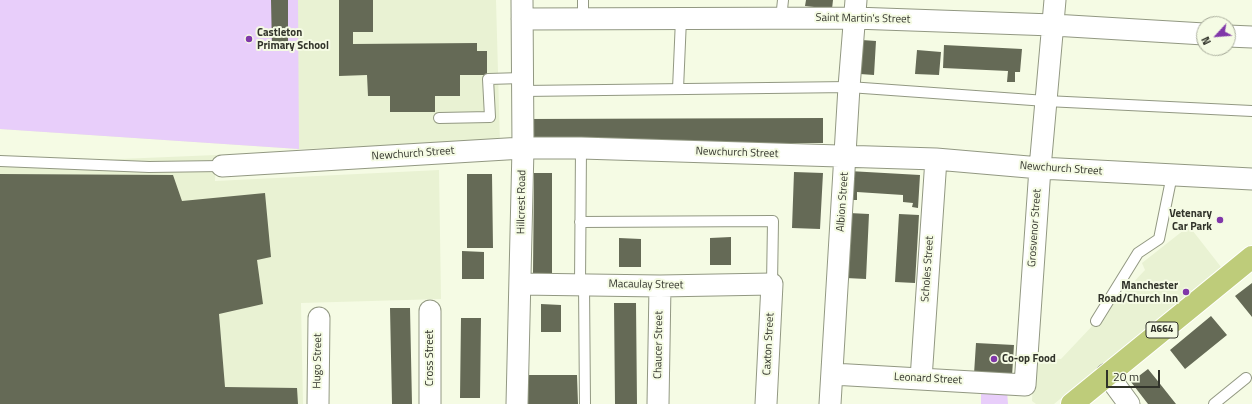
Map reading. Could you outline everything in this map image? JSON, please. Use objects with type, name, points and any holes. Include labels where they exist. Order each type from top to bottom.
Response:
[{"type":"main road","name":"A664","points":[[1072,404],[1252,257]]},
{"type":"street","name":"Grosvenor Street","points":[[1025,384],[1040,168],[1055,0]]},
{"type":"street","name":"Saint Martin's Street","points":[[522,10],[583,10],[681,19],[782,9],[855,9],[1053,25],[1196,34]]},
{"type":"street","name":"Albion Street","points":[[830,404],[855,9]]},
{"type":"street","name":"Hillcrest Road","points":[[517,404],[523,148],[522,10]]},
{"type":"street","points":[[1236,36],[1252,37]]},
{"type":"street","name":"Newchurch Street","points":[[222,166],[523,148],[581,148],[936,158],[1040,168],[1252,179]]},
{"type":"street","name":"Scholes Street","points":[[921,379],[936,158]]},
{"type":"street","name":"Macaulay Street","points":[[520,284],[660,286],[772,284]]},
{"type":"street","name":"Caxton Street","points":[[766,404],[772,284]]},
{"type":"street","name":"Chaucer Street","points":[[658,404],[660,286]]},
{"type":"street","name":"Cross Street","points":[[430,312],[430,404]]},
{"type":"street","name":"Hugo Street","points":[[318,404],[319,318]]},
{"type":"street","name":"Leonard Street","points":[[832,374],[1025,384]]},
{"type":"street","points":[[1107,374],[1130,404]]},
{"type":"lane","points":[[678,89],[681,19]]},
{"type":"lane","points":[[439,118],[490,116],[488,79],[523,84],[678,89],[849,87],[1046,101],[1252,111]]},
{"type":"lane","points":[[581,148],[580,222],[585,404]]},
{"type":"lane","points":[[0,161],[149,167],[222,166]]},
{"type":"lane","points":[[1096,321],[1138,253],[1159,239],[1172,175]]},
{"type":"lane","points":[[580,222],[773,221],[772,284]]},
{"type":"lane","points":[[1214,404],[1246,378]]},
{"type":"shaded area","name":"Castleton Primary School","points":[[0,0],[496,0],[500,144],[299,149],[0,129]]},
{"type":"shaded area","points":[[0,0],[298,0],[299,149],[0,129]]},
{"type":"shaded area","points":[[216,155],[215,181],[439,170],[441,299],[301,303],[303,404],[0,404],[0,164]]},
{"type":"shaded area","points":[[1189,226],[1221,267],[1054,404],[1036,404],[1032,401],[1034,357],[1061,359],[1145,270],[1142,263]]},
{"type":"shaded area","points":[[1007,391],[1008,404],[981,404],[981,392]]},
{"type":"building","points":[[271,0],[288,0],[288,48],[272,48]]},
{"type":"building","points":[[339,0],[373,0],[373,32],[353,32],[353,44],[477,43],[477,51],[487,51],[487,75],[460,75],[460,96],[435,96],[435,112],[390,112],[390,96],[368,96],[367,75],[339,76]]},
{"type":"building","points":[[806,0],[833,0],[832,9],[805,6]]},
{"type":"building","points":[[862,40],[876,41],[874,75],[860,74]]},
{"type":"building","points":[[944,45],[1022,49],[1020,72],[1015,72],[1015,82],[1007,82],[1008,71],[943,68]]},
{"type":"building","points":[[917,50],[941,52],[939,75],[915,74]]},
{"type":"building","points":[[823,118],[823,143],[528,145],[527,119]]},
{"type":"building","points":[[849,171],[920,175],[918,208],[912,207],[913,203],[903,202],[903,195],[857,192],[857,200],[848,200]]},
{"type":"building","points":[[794,172],[823,173],[820,229],[792,228]]},
{"type":"building","points":[[534,173],[552,173],[552,273],[533,273]]},
{"type":"building","points":[[0,174],[173,175],[182,201],[265,193],[271,257],[257,260],[263,304],[219,314],[225,387],[297,388],[298,404],[0,404]]},
{"type":"building","points":[[467,174],[492,174],[493,248],[467,248]]},
{"type":"building","points":[[849,213],[869,214],[866,279],[846,278]]},
{"type":"building","points":[[899,214],[919,215],[915,283],[895,282]]},
{"type":"building","points":[[731,237],[731,265],[710,265],[710,238]]},
{"type":"building","points":[[619,238],[641,239],[641,267],[619,267]]},
{"type":"building","points":[[462,251],[484,252],[484,279],[462,279]]},
{"type":"building","points":[[1252,283],[1252,317],[1235,296]]},
{"type":"building","points":[[614,303],[636,303],[637,404],[615,404]]},
{"type":"building","points":[[541,304],[561,305],[561,332],[541,332]]},
{"type":"building","points":[[390,308],[410,308],[412,404],[392,404]]},
{"type":"building","points":[[1211,316],[1227,335],[1185,369],[1170,350]]},
{"type":"building","points":[[461,318],[481,318],[480,398],[460,398]]},
{"type":"building","name":"Co-op Food","points":[[976,343],[1014,345],[1012,376],[974,374]]},
{"type":"building","points":[[1148,369],[1176,404],[1148,404],[1131,382]]},
{"type":"building","points":[[527,375],[577,375],[578,404],[527,404]]},
{"type":"place","name":"Castleton Primary School","points":[[249,39]]},
{"type":"place","name":"Vetenary Car Park","points":[[1220,220]]},
{"type":"place","name":"Manchester Road/Church Inn","points":[[1186,292]]},
{"type":"place","name":"Co-op Food","points":[[994,359]]}]
